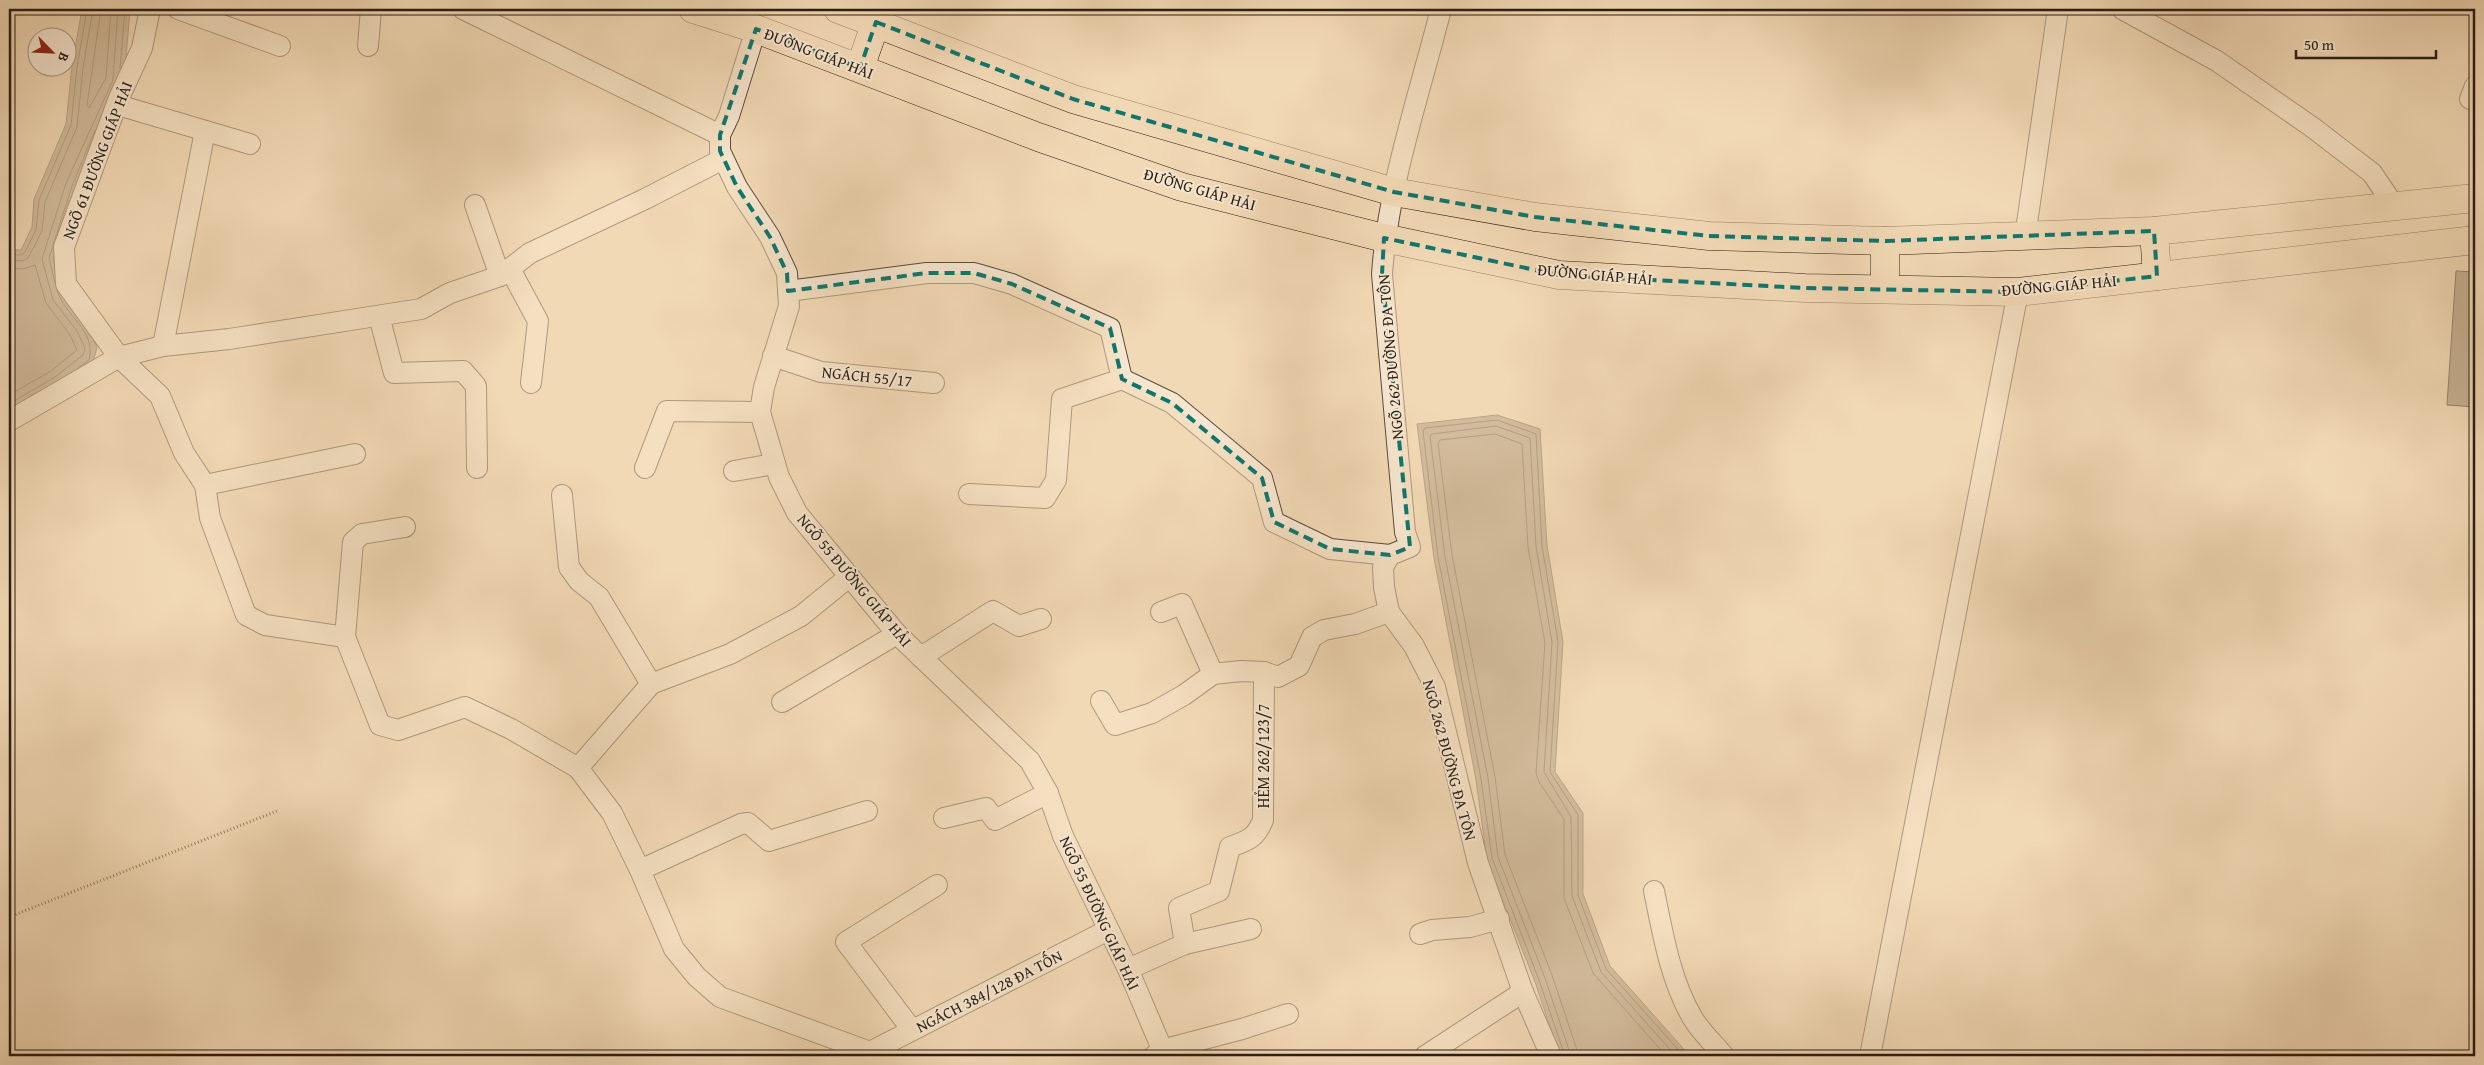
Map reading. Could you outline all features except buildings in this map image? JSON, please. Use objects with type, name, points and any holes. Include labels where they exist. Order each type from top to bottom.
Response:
[{"type":"highway","name":"ĐƯỜNG GIÁP HẢI","points":[[693,9],[756,29],[1038,137],[1182,187],[1384,238],[1559,275],[1805,288],[1885,288],[2018,292],[2475,240]]},
{"type":"highway","points":[[838,9],[1074,99],[1394,192],[1535,217],[1709,236],[1884,241],[2154,231],[2475,198]]},
{"type":"highway","points":[[860,68],[876,22]]},
{"type":"highway","points":[[2154,231],[2157,276]]},
{"type":"highway","points":[[1884,241],[1885,288]]},
{"type":"street","name":"NGÕ 61 ĐƯỜNG GIÁP HẢI","points":[[150,9],[142,48],[118,105],[64,247],[66,284],[119,357],[160,396],[184,452],[205,486]]},
{"type":"street","points":[[178,9],[280,46]]},
{"type":"street","points":[[368,46],[371,9]]},
{"type":"street","points":[[463,9],[720,135],[729,116],[756,29]]},
{"type":"street","points":[[1384,238],[1441,9]]},
{"type":"street","points":[[2026,237],[2058,9]]},
{"type":"street","points":[[2122,9],[2216,61],[2312,127],[2372,173],[2395,207]]},
{"type":"street","points":[[118,105],[250,144]]},
{"type":"street","points":[[163,346],[205,131]]},
{"type":"street","name":"NGÕ 55 ĐƯỜNG GIÁP HẢI","points":[[720,135],[723,159],[754,216],[770,237],[787,273],[789,306],[772,356],[760,412],[774,464],[797,513],[897,634],[1030,761],[1048,793],[1063,836],[1128,969],[1160,1054]]},
{"type":"street","points":[[9,421],[119,357],[163,346],[229,339],[421,309],[450,293],[505,273],[530,253],[645,200],[723,159]]},
{"type":"street","points":[[475,205],[505,273],[538,321],[531,383]]},
{"type":"street","name":"NGÕ 262 ĐƯỜNG ĐA TÔN","points":[[1384,238],[1382,274],[1405,532],[1410,547],[1390,555],[1383,567],[1384,587],[1389,612],[1414,646],[1435,686],[1478,863],[1523,992],[1551,1056]]},
{"type":"street","points":[[788,290],[927,273],[974,273],[1012,284],[1110,328],[1122,379]]},
{"type":"street","points":[[1870,1056],[2018,292]]},
{"type":"street","points":[[378,316],[394,373],[463,371],[476,386],[477,468]]},
{"type":"street","name":"NGÁCH 55/17","points":[[772,356],[820,372],[934,383]]},
{"type":"street","points":[[968,494],[1045,498],[1056,480],[1062,399],[1122,379],[1172,403],[1262,478],[1274,522],[1330,549],[1390,555]]},
{"type":"street","points":[[645,468],[667,411],[760,412]]},
{"type":"street","points":[[345,637],[265,625],[246,615],[210,518],[205,486],[355,454]]},
{"type":"street","points":[[734,472],[774,464]]},
{"type":"street","points":[[562,495],[569,566],[579,581],[599,598],[651,684]]},
{"type":"street","points":[[405,527],[362,534],[353,542],[345,637],[380,725],[398,730],[465,707],[510,729],[578,768],[612,813],[640,870],[674,949],[697,977],[720,997],[875,1054]]},
{"type":"street","points":[[578,768],[651,684],[730,654],[801,616],[849,577]]},
{"type":"street","points":[[1161,612],[1182,604],[1213,674]]},
{"type":"street","points":[[922,657],[993,611],[1019,626],[1041,619]]},
{"type":"street","points":[[1101,701],[1115,725],[1152,714],[1184,695],[1213,674],[1241,671],[1264,672],[1278,677],[1299,666],[1312,637],[1324,630],[1355,624],[1389,612]]},
{"type":"street","points":[[782,702],[897,634]]},
{"type":"street","name":"HẺM 262/123/7","points":[[1185,944],[1179,908],[1218,891],[1230,847],[1250,840],[1258,832],[1263,820],[1264,672]]},
{"type":"street","points":[[944,818],[986,808],[995,820],[1048,793]]},
{"type":"street","points":[[640,870],[741,824],[748,823],[769,841],[867,811]]},
{"type":"street","points":[[912,1030],[846,942],[937,885]]},
{"type":"street","points":[[1654,891],[1664,941],[1676,984],[1693,1018],[1724,1056]]},
{"type":"street","points":[[1420,934],[1432,930],[1470,927],[1499,919]]},
{"type":"street","points":[[1128,969],[1185,944],[1251,929]]},
{"type":"street","name":"NGÁCH 384/128 ĐA TỐN","points":[[875,1054],[912,1030],[1108,930]]},
{"type":"street","points":[[1425,1056],[1523,992]]},
{"type":"street","points":[[1160,1054],[1288,1014]]},
{"type":"path","points":[[9,917],[277,811]]},
{"type":"highlighted area","points":[[876,22],[1073,99],[1394,192],[1535,217],[1709,236],[1885,241],[2154,231],[2157,276],[2018,292],[1805,288],[1559,275],[1384,238],[1382,274],[1410,547],[1390,555],[1330,549],[1274,522],[1262,478],[1172,403],[1122,379],[1110,328],[1012,284],[974,273],[927,273],[788,291],[787,273],[770,237],[737,187],[720,151],[720,135],[756,29],[860,68]]},
{"type":"water","points":[[82,9],[130,9],[124,83],[76,188],[53,259],[63,296],[86,325],[97,347],[93,363],[9,416],[9,249],[21,250],[32,227],[34,199],[66,124],[71,78],[78,78],[78,32]]},
{"type":"water","points":[[1497,415],[1540,429],[1547,545],[1563,642],[1555,772],[1583,813],[1583,894],[1610,966],[1690,1056],[1560,1056],[1535,982],[1487,860],[1476,780],[1434,558],[1417,424]]}]
